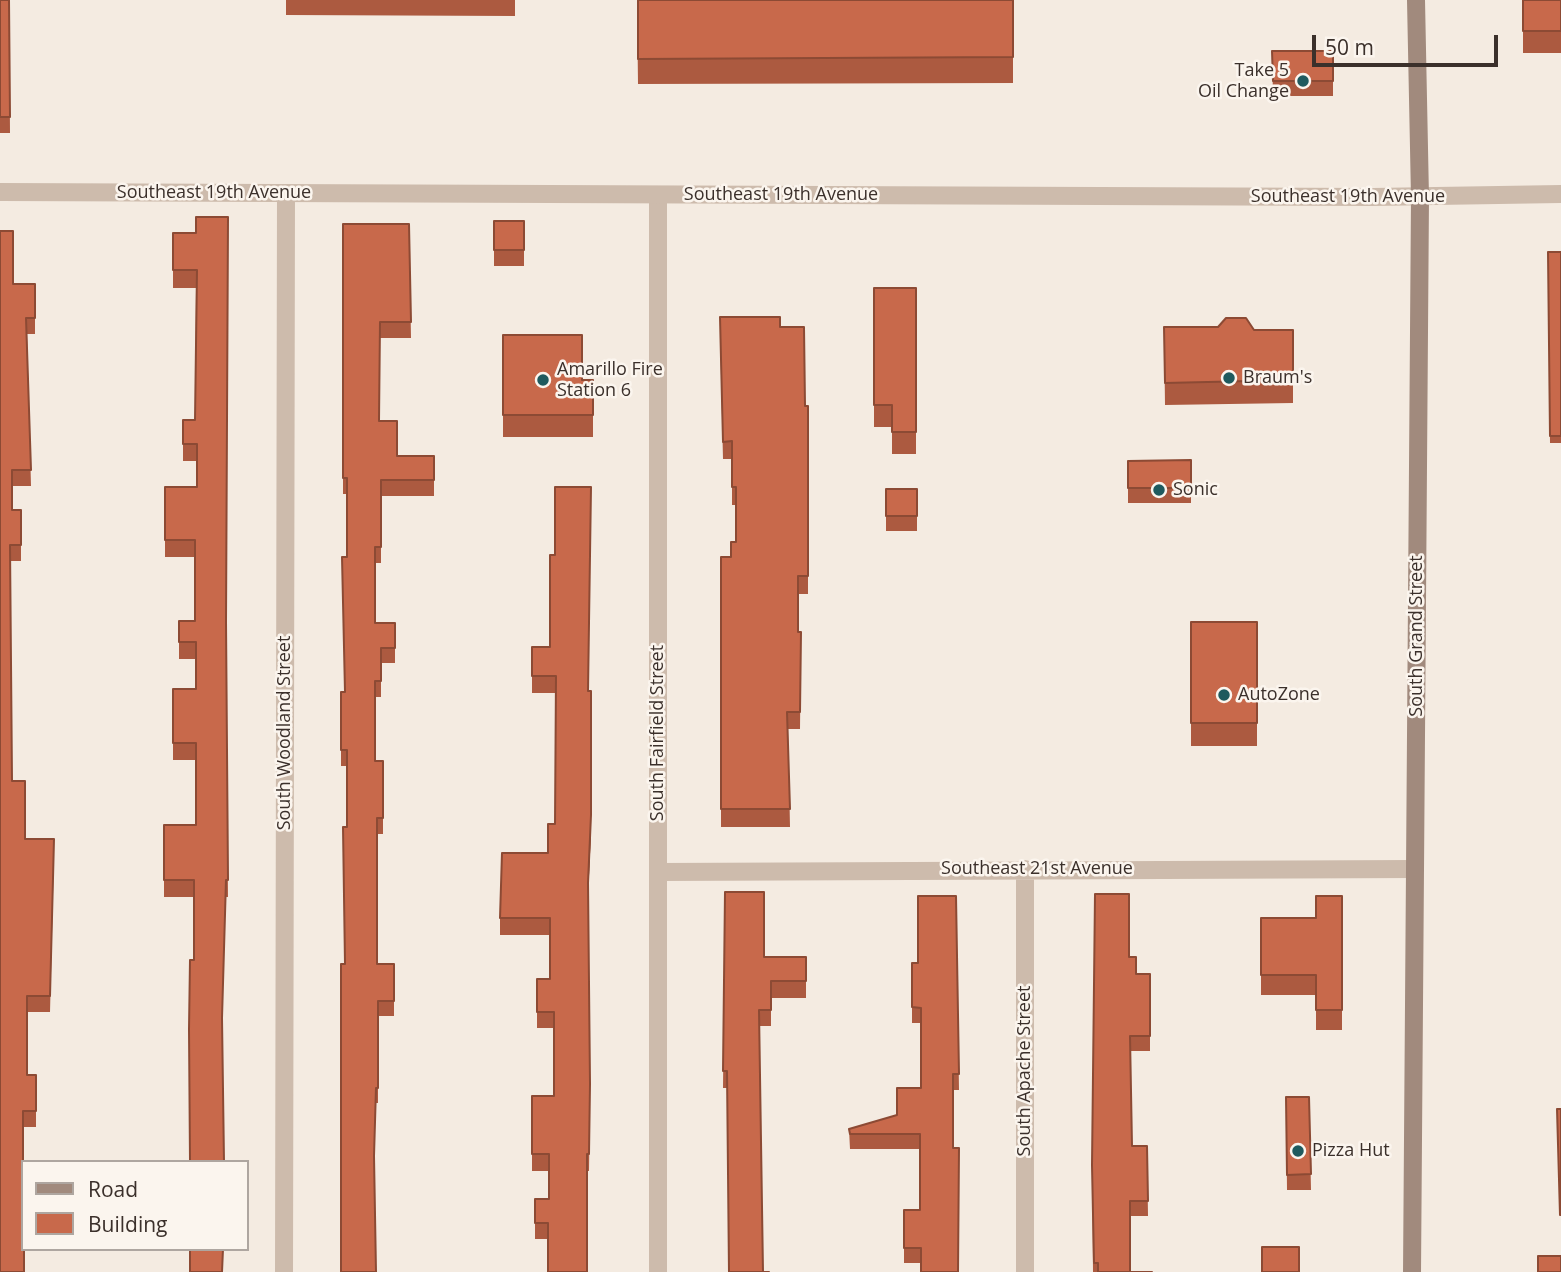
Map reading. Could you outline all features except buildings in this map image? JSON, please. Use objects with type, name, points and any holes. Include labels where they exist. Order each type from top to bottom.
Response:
[{"type":"main road","name":"South Grand Street","points":[[1412,1272],[1420,197],[1416,0]]},
{"type":"street","name":"Southeast 19th Avenue","points":[[0,192],[1420,197],[1561,194]]},
{"type":"street","name":"South Woodland Street","points":[[284,1272],[286,193]]},
{"type":"street","name":"South Fairfield Street","points":[[657,1272],[658,195]]},
{"type":"street","name":"South Apache Street","points":[[1025,869],[1025,1272]]},
{"type":"street","name":"Southeast 21st Avenue","points":[[659,872],[1415,869]]},
{"type":"place","name":"Take 5 Oil Change","points":[[1303,81]]},
{"type":"place","name":"Braum's","points":[[1229,378]]},
{"type":"place","name":"Amarillo Fire Station 6","points":[[543,380]]},
{"type":"place","name":"Sonic","points":[[1159,490]]},
{"type":"place","name":"AutoZone","points":[[1224,695]]},
{"type":"place","name":"Pizza Hut","points":[[1298,1151]]}]
